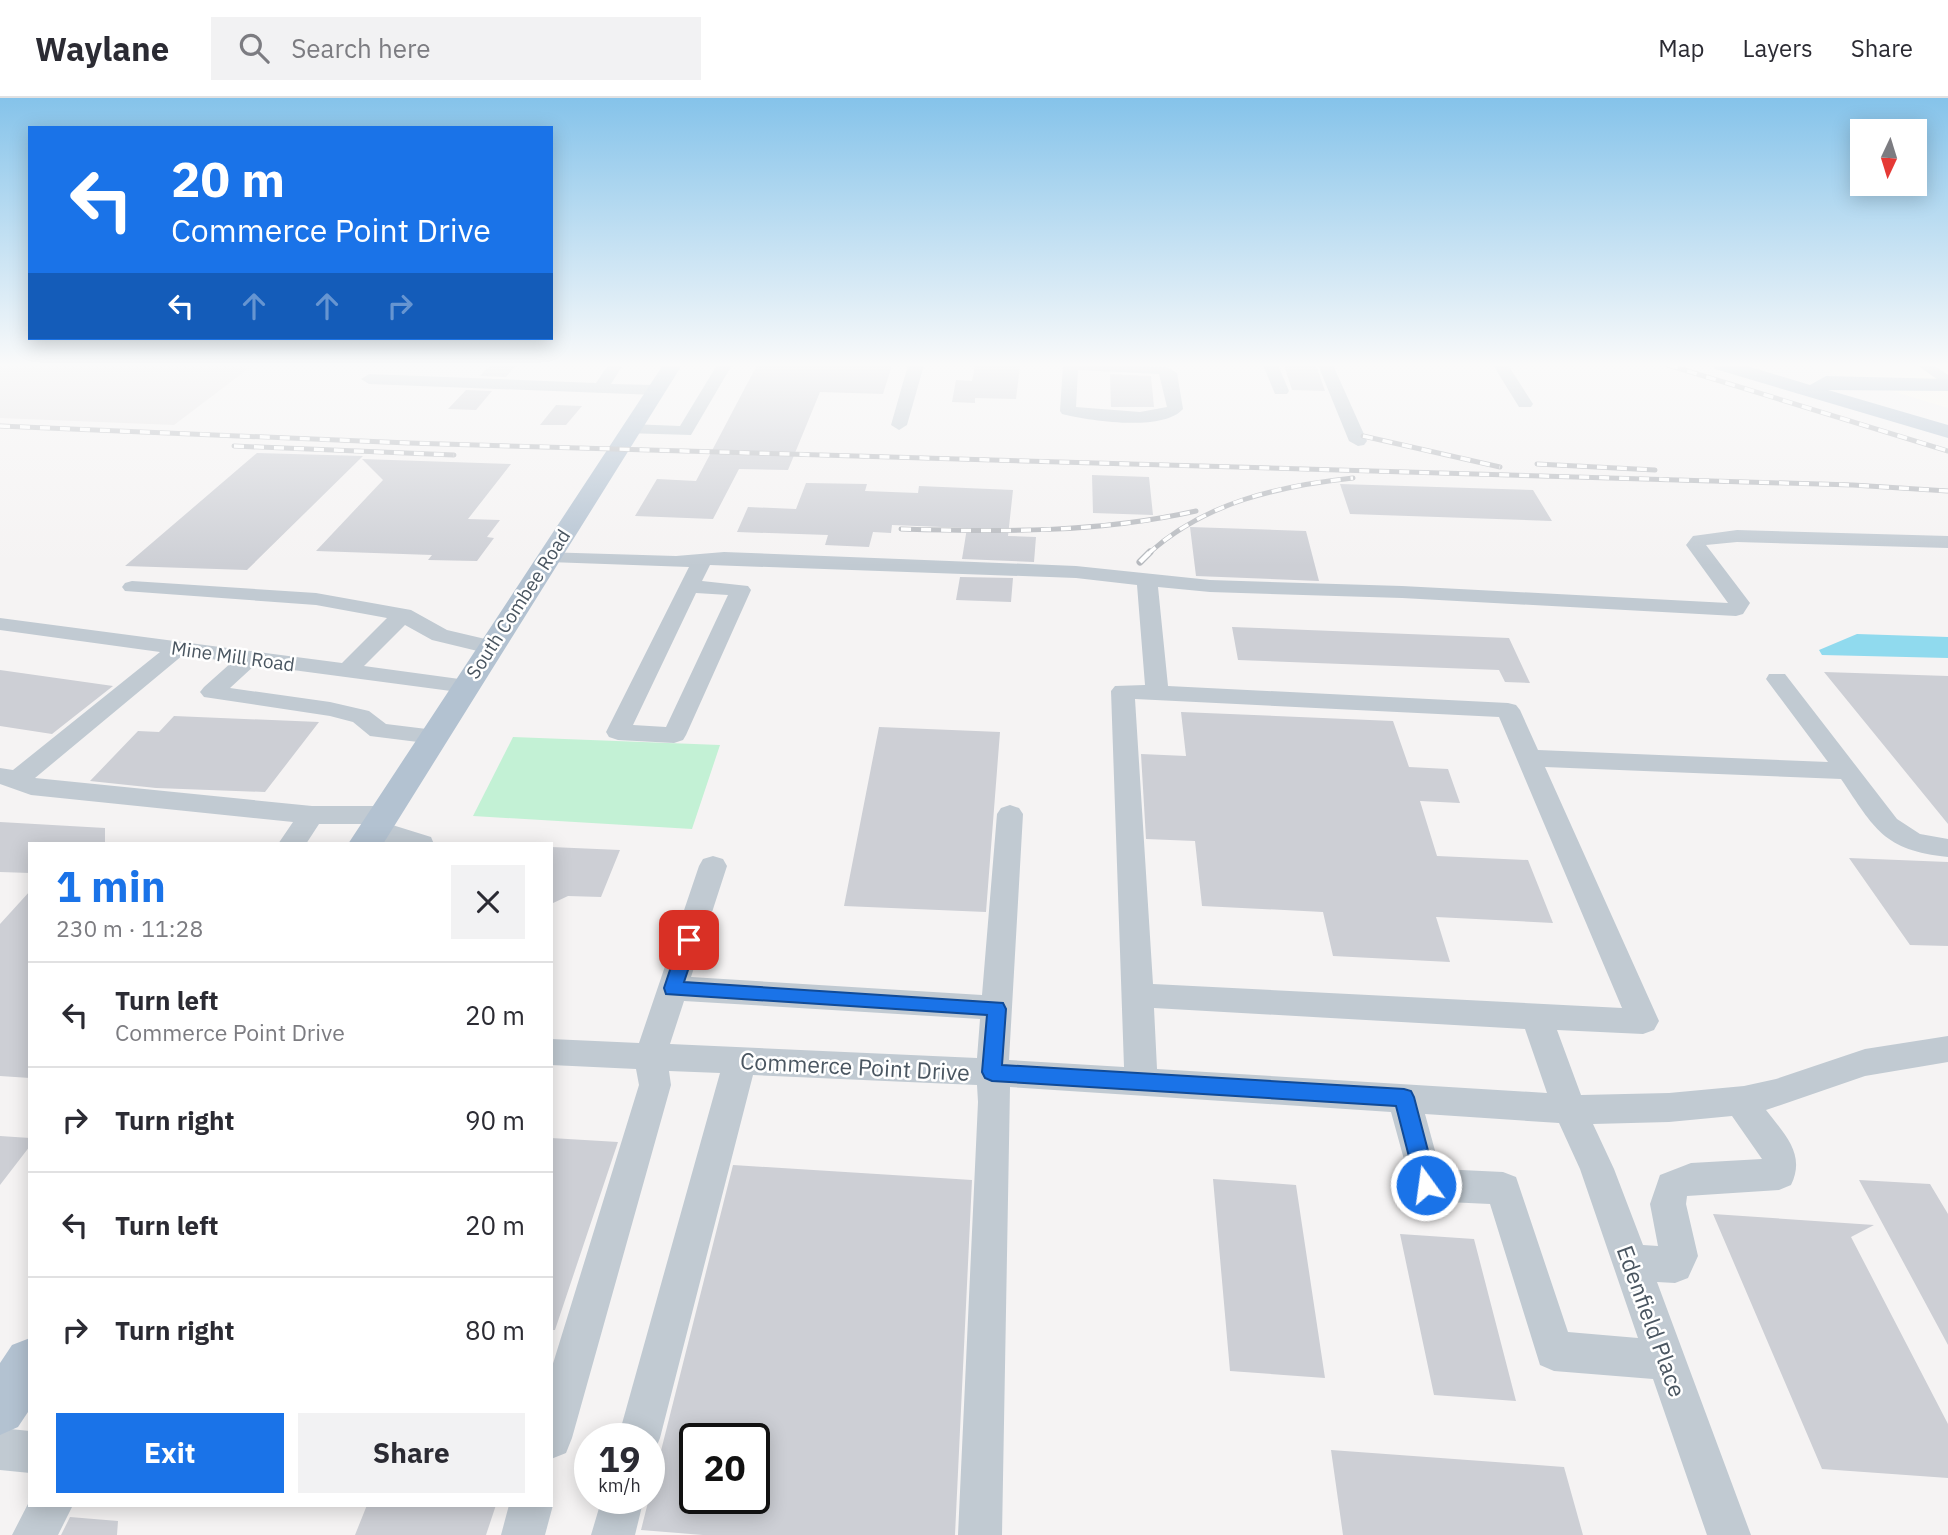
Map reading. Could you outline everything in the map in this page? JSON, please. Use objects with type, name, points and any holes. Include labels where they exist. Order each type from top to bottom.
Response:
[{"type":"main road","name":"South Combee Road","points":[[374,829],[629,432]]},
{"type":"street","points":[[1353,432],[1357,441]]},
{"type":"street","points":[[549,556],[676,562],[724,558],[1076,572],[1210,586],[1735,610],[1739,603],[1696,545],[1700,540],[1737,536],[1948,542]]},
{"type":"street","points":[[690,586],[741,590],[674,735],[618,732],[702,560]]},
{"type":"street","points":[[1147,579],[1157,692]]},
{"type":"street","points":[[132,587],[316,599],[403,615],[440,635],[490,647]]},
{"type":"street","points":[[346,671],[403,615]]},
{"type":"street","name":"Mine Mill Road","points":[[0,624],[466,686]]},
{"type":"street","points":[[9,778],[178,648]]},
{"type":"street","points":[[249,658],[212,692],[330,709],[361,716],[379,731],[434,736]]},
{"type":"street","points":[[1776,678],[1891,829],[1914,844],[1948,848]]},
{"type":"street","points":[[1138,995],[1643,1021],[1508,710],[1123,691],[1141,1082]]},
{"type":"street","points":[[1529,758],[1848,771]]},
{"type":"street","points":[[9,778],[31,787],[312,815],[374,829],[415,842]]},
{"type":"street","points":[[292,842],[312,815]]},
{"type":"street","points":[[553,1431],[655,1085],[650,1057],[713,866]]},
{"type":"street","points":[[673,988],[996,1009],[992,1072]]},
{"type":"street","name":"Edenfield Place","points":[[1536,1017],[1569,1110],[1597,1169],[1729,1535]]},
{"type":"street","name":"Commerce Point Drive","points":[[553,1052],[992,1072],[1404,1097],[1569,1110],[1618,1110],[1768,1096],[1836,1070],[1898,1055],[1948,1049]]},
{"type":"street","points":[[643,1423],[740,1061]]},
{"type":"street","points":[[1404,1097],[1426,1185],[1503,1188],[1554,1351],[1666,1360]]},
{"type":"street","points":[[1630,1262],[1675,1265],[1679,1256],[1668,1204],[1672,1186],[1691,1179],[1779,1174],[1780,1155],[1738,1099]]},
{"type":"street","points":[[34,1535],[50,1507]]},
{"type":"street","points":[[523,1535],[530,1507]]},
{"type":"street","points":[[613,1535],[619,1514]]},
{"type":"lane","points":[[996,1009],[1010,814]]},
{"type":"lane","points":[[980,1535],[995,1102],[992,1072]]},
{"type":"lane","points":[[0,1450],[28,1452]]},
{"type":"green space","points":[[513,737],[720,745],[692,829],[473,816]]},
{"type":"water","points":[[1857,634],[1948,637],[1948,658],[1822,655],[1819,650]]},
{"type":"building","points":[[722,432],[804,432],[788,470],[739,469],[713,519],[635,516],[657,479],[696,481]]},
{"type":"building","points":[[257,453],[363,456],[247,570],[125,566]]},
{"type":"building","points":[[362,459],[511,464],[468,519],[500,520],[487,537],[494,538],[477,561],[428,560],[432,555],[316,551],[383,480]]},
{"type":"building","points":[[1092,475],[1149,477],[1153,515],[1093,513]]},
{"type":"building","points":[[806,483],[867,484],[865,491],[918,493],[919,486],[1013,490],[1008,536],[1036,537],[1034,562],[962,559],[967,528],[892,525],[891,533],[873,532],[869,547],[825,545],[828,535],[737,532],[748,507],[796,509]]},
{"type":"building","points":[[1340,484],[1533,490],[1552,521],[1350,514]]},
{"type":"building","points":[[1190,527],[1306,531],[1319,581],[1196,576]]},
{"type":"building","points":[[960,577],[1013,578],[1011,602],[956,600]]},
{"type":"building","points":[[1232,627],[1509,638],[1530,683],[1505,682],[1499,670],[1238,660]]},
{"type":"building","points":[[0,670],[113,686],[52,734],[0,726]]},
{"type":"building","points":[[1824,672],[1948,676],[1948,824]]},
{"type":"building","points":[[1181,712],[1393,721],[1409,767],[1448,769],[1460,803],[1420,801],[1437,856],[1528,860],[1553,923],[1436,917],[1450,962],[1333,956],[1323,912],[1202,906],[1195,841],[1146,839],[1141,754],[1186,756]]},
{"type":"building","points":[[174,716],[319,722],[265,792],[156,788],[90,781],[138,731],[159,732]]},
{"type":"building","points":[[879,727],[1000,732],[986,912],[844,906]]},
{"type":"building","points":[[0,822],[105,828],[105,842],[28,842],[28,873],[0,872]]},
{"type":"building","points":[[553,847],[620,850],[601,897],[568,896],[553,903]]},
{"type":"building","points":[[1849,858],[1948,862],[1948,946],[1910,945]]},
{"type":"building","points":[[28,893],[28,1078],[0,1076],[0,924]]},
{"type":"building","points":[[0,1136],[28,1138],[28,1149],[0,1185]]},
{"type":"building","points":[[553,1138],[618,1142],[555,1330]]},
{"type":"building","points":[[733,1165],[972,1180],[955,1535],[703,1535],[641,1530],[645,1514],[665,1514],[665,1435]]},
{"type":"building","points":[[1213,1179],[1296,1185],[1325,1378],[1230,1371]]},
{"type":"building","points":[[1859,1180],[1930,1184],[1948,1214],[1948,1345]]},
{"type":"building","points":[[1713,1214],[1874,1225],[1851,1237],[1948,1424],[1948,1478],[1822,1469]]},
{"type":"building","points":[[1400,1234],[1474,1239],[1516,1401],[1434,1395]]},
{"type":"building","points":[[1331,1450],[1564,1467],[1583,1535],[1343,1535]]},
{"type":"building","points":[[366,1507],[495,1507],[486,1535],[355,1535]]},
{"type":"building","points":[[70,1517],[118,1521],[117,1535],[61,1535]]},
{"type":"railway","points":[[146,432],[409,443],[1853,485],[1948,491]]},
{"type":"railway","points":[[1886,432],[1948,451]]},
{"type":"railway","points":[[1363,436],[1500,467]]},
{"type":"railway","points":[[234,446],[454,455]]},
{"type":"railway","points":[[1537,464],[1655,470]]},
{"type":"railway","points":[[1148,554],[1170,536],[1218,509],[1271,492],[1353,478]]},
{"type":"railway","points":[[901,529],[976,531],[1086,527],[1123,524],[1196,511]]},
{"type":"railway","points":[[1140,562],[1148,554]]},
{"type":"route","points":[[689,940],[673,988],[996,1009],[992,1072],[1404,1097],[1426,1185]]}]
